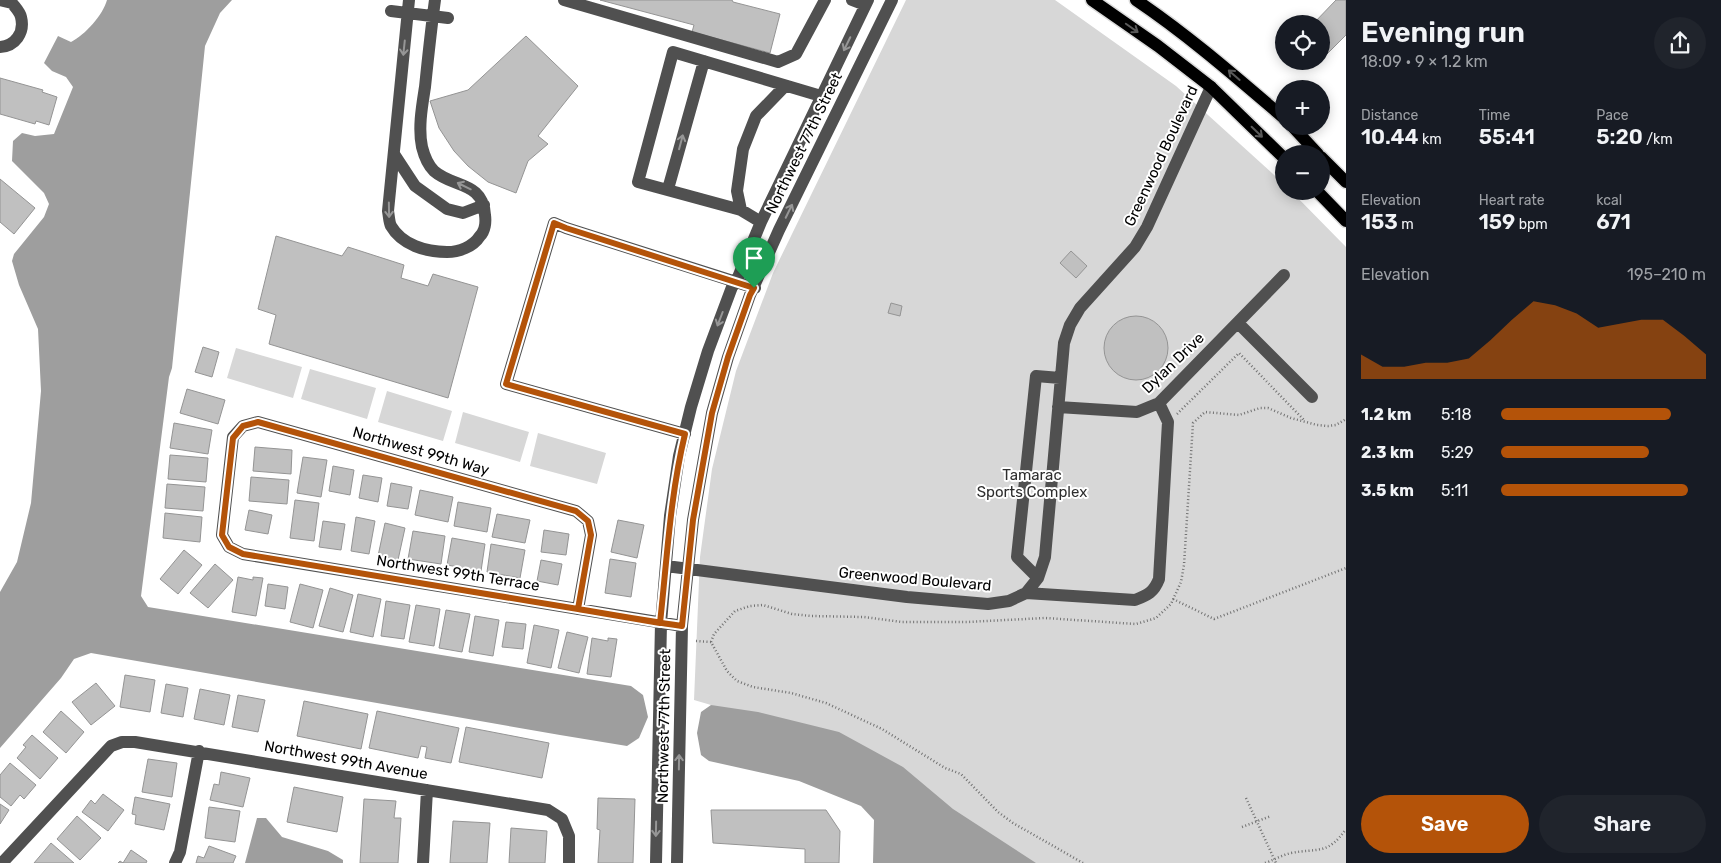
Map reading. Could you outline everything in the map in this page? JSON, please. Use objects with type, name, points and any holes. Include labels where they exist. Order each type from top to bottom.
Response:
[{"type":"main road","points":[[1092,0],[1158,46],[1211,87],[1275,149]]},
{"type":"main road","points":[[1136,0],[1225,67],[1275,110]]},
{"type":"main road","points":[[1300,135],[1310,145]]},
{"type":"main road","points":[[1330,166],[1346,182]]},
{"type":"main road","points":[[1326,200],[1346,221]]},
{"type":"street","points":[[0,0],[12,3],[21,16],[22,27],[18,39],[7,46],[0,47]]},
{"type":"street","points":[[409,6],[388,211],[390,225],[408,242],[421,249],[437,252],[454,252],[468,247],[480,236],[486,222],[484,205],[480,197],[470,188],[444,177],[434,170],[425,157],[422,146],[422,109],[435,0]]},
{"type":"street","points":[[564,0],[778,62],[796,54],[826,0]]},
{"type":"street","points":[[852,0],[867,2]]},
{"type":"street","name":"Northwest 77th Street","points":[[677,863],[682,626],[693,520],[712,413],[728,357],[750,295],[892,0]]},
{"type":"street","name":"Northwest 77th Street","points":[[656,863],[660,623],[670,516],[679,456],[708,351],[732,287],[736,282],[761,222],[867,2]]},
{"type":"street","points":[[391,11],[409,6],[433,17],[448,18]]},
{"type":"street","points":[[761,222],[741,210],[638,182],[673,52],[821,96]]},
{"type":"street","points":[[668,189],[704,61]]},
{"type":"street","points":[[741,210],[737,192],[743,149],[756,116],[785,86]]},
{"type":"street","name":"Greenwood Boulevard","points":[[666,566],[908,597],[988,604],[1009,602],[1026,592],[1038,578],[1045,558],[1060,378],[1064,343],[1070,325],[1080,308],[1135,248],[1147,227],[1211,87]]},
{"type":"street","points":[[394,154],[415,186],[447,209],[463,213],[484,205]]},
{"type":"street","points":[[685,434],[506,384],[554,223],[754,288]]},
{"type":"street","name":"Dylan Drive","points":[[1058,407],[1137,412],[1158,403],[1284,275]]},
{"type":"street","points":[[1238,322],[1312,396]]},
{"type":"street","points":[[1038,578],[1017,557],[1036,376],[1060,378]]},
{"type":"street","points":[[1026,592],[1043,595],[1135,600],[1155,590],[1159,579],[1168,422],[1158,403]]},
{"type":"street","name":"Northwest 99th Way","points":[[229,547],[222,535],[233,438],[243,426],[258,422],[576,511],[588,521],[591,535],[578,609]]},
{"type":"street","name":"Northwest 99th Terrace","points":[[229,547],[243,554],[682,626]]},
{"type":"street","name":"Northwest 99th Avenue","points":[[2,863],[111,746],[122,742],[136,742],[199,751],[548,810],[562,819],[569,836],[569,863]]},
{"type":"street","points":[[175,863],[180,852],[199,751]]},
{"type":"street","points":[[423,863],[427,790]]},
{"type":"path","points":[[1168,422],[1239,353],[1305,421]]},
{"type":"path","points":[[1173,599],[1214,619],[1346,568]]},
{"type":"path","points":[[696,641],[711,642],[727,672],[737,681],[753,687],[791,693],[826,703],[882,729],[945,768],[961,774],[998,812],[1012,823],[1083,863]]},
{"type":"path","points":[[1246,798],[1275,861]]},
{"type":"path","points":[[1242,827],[1271,816]]},
{"type":"path","points":[[1265,863],[1275,861],[1289,854],[1324,849],[1338,841],[1346,829]]},
{"type":"green space","name":"Tamarac Sports Complex","points":[[906,0],[1055,0],[1176,86],[1275,176],[1275,200],[1300,200],[1346,247],[1346,863],[1023,863],[711,705],[694,700],[700,557],[712,469],[736,371],[773,273]]},
{"type":"green space","points":[[236,348],[302,367],[293,398],[227,378]]},
{"type":"green space","points":[[310,369],[376,388],[367,419],[301,399]]},
{"type":"green space","points":[[387,391],[452,411],[443,441],[378,422]]},
{"type":"green space","points":[[463,412],[529,432],[520,462],[455,443]]},
{"type":"green space","points":[[538,433],[606,453],[597,484],[530,466]]},
{"type":"shaded area","points":[[107,0],[232,0],[220,13],[205,46],[172,368],[169,377],[141,596],[148,607],[631,686],[643,695],[648,717],[639,738],[627,746],[91,653],[74,659],[61,678],[0,748],[0,592],[17,562],[31,503],[41,391],[38,329],[19,285],[12,261],[14,254],[44,217],[49,204],[44,193],[12,161],[13,141],[22,133],[35,136],[54,134],[73,87],[66,77],[52,71],[44,63],[58,36],[71,42],[76,39],[98,18]]},
{"type":"shaded area","points":[[711,705],[758,712],[839,732],[903,767],[953,809],[1036,863],[873,863],[874,820],[861,806],[799,781],[709,761],[701,755],[697,733],[701,712]]},
{"type":"shaded area","points":[[257,818],[266,818],[282,837],[328,851],[343,860],[343,863],[245,863]]},
{"type":"building","points":[[600,0],[732,0],[733,2],[780,14],[770,53],[692,32],[694,25]]},
{"type":"building","points":[[1336,0],[1346,0],[1346,35],[1330,51],[1330,15],[1322,15]]},
{"type":"building","points":[[526,36],[578,86],[538,136],[548,144],[528,161],[516,193],[488,182],[468,166],[454,151],[439,128],[430,101],[468,90]]},
{"type":"building","points":[[0,78],[43,90],[42,92],[57,97],[49,125],[36,121],[35,124],[0,114]]},
{"type":"building","points":[[0,179],[35,208],[14,234],[0,222]]},
{"type":"building","points":[[276,236],[342,256],[348,247],[404,265],[401,278],[428,286],[433,274],[478,287],[448,398],[269,344],[276,315],[258,309]]},
{"type":"building","points":[[1071,251],[1087,266],[1076,278],[1060,263]]},
{"type":"building","points":[[891,303],[902,306],[900,316],[888,313]]},
{"type":"building","points":[[1136,316],[1148,318],[1159,325],[1166,336],[1168,348],[1166,360],[1159,371],[1148,378],[1136,380],[1124,378],[1113,371],[1106,360],[1104,348],[1106,336],[1113,325],[1124,318]]},
{"type":"building","points":[[203,347],[219,352],[212,377],[195,372]]},
{"type":"building","points":[[187,389],[225,400],[218,424],[180,413]]},
{"type":"building","points":[[174,423],[212,430],[208,454],[170,448]]},
{"type":"building","points":[[255,447],[292,450],[291,474],[253,471]]},
{"type":"building","points":[[170,455],[208,458],[206,482],[168,479]]},
{"type":"building","points":[[303,457],[327,460],[321,497],[297,493]]},
{"type":"building","points":[[333,466],[354,470],[350,495],[329,491]]},
{"type":"building","points":[[363,475],[382,478],[378,502],[359,498]]},
{"type":"building","points":[[251,477],[289,480],[287,504],[249,501]]},
{"type":"building","points":[[391,483],[412,487],[408,509],[387,506]]},
{"type":"building","points":[[167,484],[205,487],[203,511],[165,508]]},
{"type":"building","points":[[420,490],[453,497],[448,522],[415,515]]},
{"type":"building","points":[[295,500],[319,503],[314,541],[290,538]]},
{"type":"building","points":[[458,502],[491,508],[487,532],[454,526]]},
{"type":"building","points":[[249,510],[272,515],[268,534],[245,530]]},
{"type":"building","points":[[165,513],[202,517],[200,542],[163,538]]},
{"type":"building","points":[[497,514],[530,520],[525,543],[492,537]]},
{"type":"building","points":[[356,517],[375,521],[369,554],[351,551]]},
{"type":"building","points":[[618,520],[644,525],[637,558],[611,552]]},
{"type":"building","points":[[323,521],[345,524],[341,550],[319,547]]},
{"type":"building","points":[[385,523],[405,528],[398,560],[378,556]]},
{"type":"building","points":[[544,530],[569,534],[566,555],[541,552]]},
{"type":"building","points":[[413,531],[445,536],[441,564],[408,559]]},
{"type":"building","points":[[452,538],[485,544],[481,571],[447,565]]},
{"type":"building","points":[[491,544],[525,550],[520,578],[487,572]]},
{"type":"building","points":[[184,550],[202,565],[178,594],[160,579]]},
{"type":"building","points":[[610,559],[636,563],[631,597],[605,593]]},
{"type":"building","points":[[541,560],[562,564],[558,585],[537,581]]},
{"type":"building","points":[[215,564],[233,580],[208,608],[190,593]]},
{"type":"building","points":[[238,577],[253,580],[253,577],[263,578],[256,616],[232,612]]},
{"type":"building","points":[[268,584],[288,587],[285,609],[265,606]]},
{"type":"building","points":[[300,584],[323,590],[313,628],[290,622]]},
{"type":"building","points":[[330,588],[353,595],[343,632],[319,626]]},
{"type":"building","points":[[358,594],[381,599],[373,637],[350,632]]},
{"type":"building","points":[[386,601],[410,605],[404,639],[381,636]]},
{"type":"building","points":[[416,605],[440,609],[434,646],[409,642]]},
{"type":"building","points":[[446,610],[470,614],[462,652],[439,648]]},
{"type":"building","points":[[475,616],[499,620],[493,656],[469,652]]},
{"type":"building","points":[[506,622],[526,624],[523,649],[502,647]]},
{"type":"building","points":[[534,625],[559,630],[551,668],[527,663]]},
{"type":"building","points":[[567,632],[588,637],[579,673],[558,668]]},
{"type":"building","points":[[592,638],[608,641],[608,638],[617,639],[611,677],[587,674]]},
{"type":"building","points":[[125,675],[155,680],[150,712],[120,707]]},
{"type":"building","points":[[96,683],[115,706],[91,725],[72,702]]},
{"type":"building","points":[[166,684],[188,688],[183,717],[161,713]]},
{"type":"building","points":[[200,689],[230,695],[224,725],[194,719]]},
{"type":"building","points":[[238,695],[265,700],[258,732],[232,727]]},
{"type":"building","points":[[304,701],[368,714],[361,749],[297,736]]},
{"type":"building","points":[[61,711],[84,732],[66,753],[43,732]]},
{"type":"building","points":[[377,711],[459,728],[451,763],[425,758],[427,747],[421,746],[418,758],[369,748]]},
{"type":"building","points":[[466,727],[549,743],[542,778],[459,762]]},
{"type":"building","points":[[32,735],[58,758],[40,779],[17,758],[26,747],[23,745]]},
{"type":"building","points":[[148,759],[177,763],[172,797],[142,792]]},
{"type":"building","points":[[10,763],[36,785],[24,799],[20,795],[11,806],[0,797],[0,775]]},
{"type":"building","points":[[221,772],[250,778],[243,807],[210,800],[214,784],[219,785]]},
{"type":"building","points":[[294,787],[343,797],[337,832],[287,822]]},
{"type":"building","points":[[103,794],[124,810],[108,831],[82,812],[91,800],[95,804]]},
{"type":"building","points":[[135,797],[170,804],[164,830],[135,824],[136,815],[132,814]]},
{"type":"building","points":[[598,798],[635,799],[633,863],[598,863],[600,830],[597,829]]},
{"type":"building","points":[[364,799],[396,801],[394,818],[401,818],[398,863],[360,863]]},
{"type":"building","points":[[0,804],[9,810],[0,824]]},
{"type":"building","points":[[209,807],[240,811],[235,842],[205,838]]},
{"type":"building","points":[[711,810],[826,810],[840,831],[839,863],[805,863],[805,849],[713,843]]},
{"type":"building","points":[[77,816],[101,838],[80,860],[57,839]]},
{"type":"building","points":[[453,821],[490,823],[487,863],[450,863]]},
{"type":"building","points":[[511,828],[547,831],[545,863],[509,863]]},
{"type":"building","points":[[51,843],[74,863],[34,863]]},
{"type":"building","points":[[209,846],[236,856],[233,863],[196,863],[198,856],[204,858]]},
{"type":"building","points":[[131,850],[147,861],[146,863],[123,863]]},
{"type":"route","points":[[754,288],[554,223],[506,384],[685,434],[679,456],[670,516],[660,623],[578,609],[591,535],[588,521],[576,511],[258,422],[243,426],[233,438],[222,535],[229,547],[243,554],[660,623],[682,626],[693,520],[712,413],[728,357],[754,288]]}]
